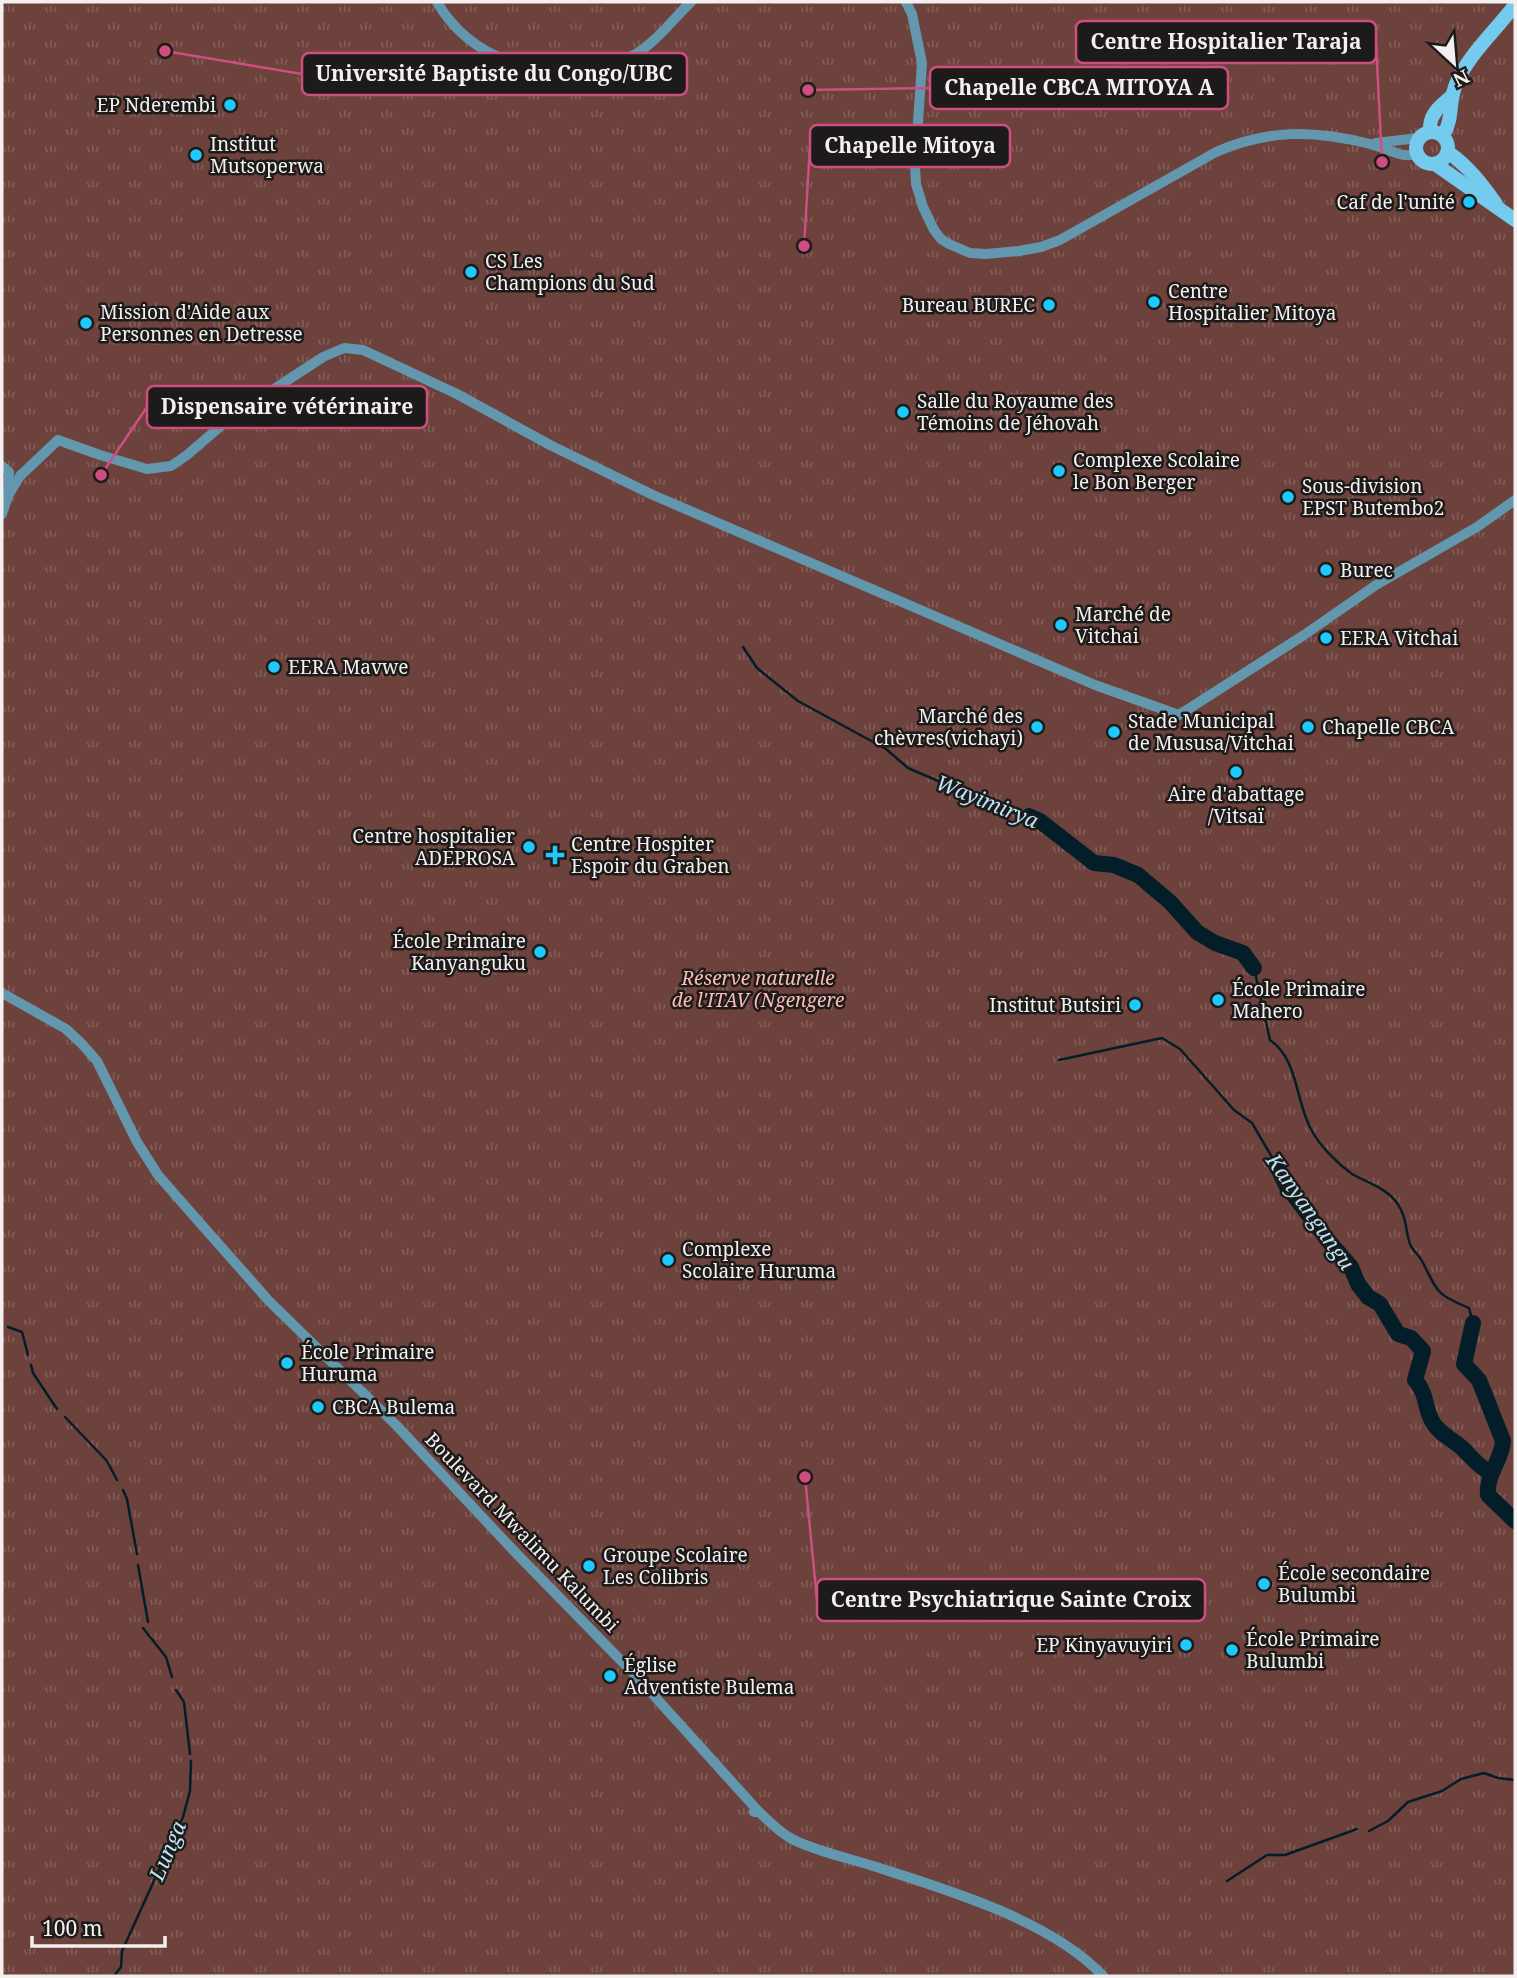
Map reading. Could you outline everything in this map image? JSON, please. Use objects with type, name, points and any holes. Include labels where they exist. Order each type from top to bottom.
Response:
[{"type":"highway","points":[[1501,211],[1476,176],[1431,135],[1430,123],[1434,112],[1451,97],[1456,82],[1474,55],[1515,5]]},
{"type":"highway","points":[[1431,135],[1416,143],[1416,154],[1424,162],[1434,164],[1515,220]]},
{"type":"highway","points":[[1434,164],[1444,159],[1448,152]]},
{"type":"street","points":[[437,2],[458,29],[513,65],[569,72],[619,62],[634,55],[648,45],[691,2]]},
{"type":"street","points":[[906,2],[912,15],[922,63],[916,184],[923,207],[941,239],[970,253],[1019,251],[1060,240],[1216,152],[1268,135],[1314,134],[1370,144],[1409,156],[1416,154]]},
{"type":"street","points":[[1370,144],[1431,135]]},
{"type":"street","points":[[2,514],[8,496],[20,476],[58,440],[147,468],[170,466],[230,418],[323,357],[340,349],[352,348],[403,367],[572,456],[653,495],[1095,685],[1179,715],[1311,631],[1376,585],[1477,527],[1515,500]]},
{"type":"street","points":[[2,466],[9,472],[8,496]]},
{"type":"street","name":"Boulevard Mwalimu Kalumbi","points":[[2,993],[66,1029],[82,1044],[97,1061],[136,1142],[158,1175],[200,1223],[269,1301],[396,1425],[639,1679],[756,1808],[792,1839],[931,1885],[1029,1924],[1094,1966],[1104,1976]]},
{"type":"green space","name":"Réserve naturelle de l'ITAV (Ngengere","points":[[2,2],[1515,2],[1515,1976],[2,1976]]},
{"type":"waterway","name":"Wayimirya","points":[[743,647],[757,668],[798,701],[886,749],[908,768],[991,804],[1029,816]]},
{"type":"waterway","name":"Wayimirya","points":[[1029,816],[1040,821],[1094,863],[1114,865],[1138,875],[1170,902],[1197,932],[1215,943],[1243,953],[1254,968]]},
{"type":"waterway","name":"Wayimirya","points":[[1254,968],[1270,1040],[1279,1048],[1292,1070],[1315,1137],[1352,1174],[1393,1198],[1404,1218],[1411,1246],[1435,1286],[1443,1295],[1469,1308],[1473,1323]]},
{"type":"waterway","name":"Kanyangungu","points":[[1059,1060],[1162,1038],[1180,1049],[1234,1110],[1252,1123],[1276,1164]]},
{"type":"waterway","name":"Kanyangungu","points":[[1276,1164],[1286,1185],[1351,1267],[1358,1284],[1368,1297],[1380,1304],[1398,1334],[1411,1338],[1423,1351],[1415,1380],[1422,1390],[1429,1415],[1435,1425],[1491,1473]]},
{"type":"waterway","name":"Wayimirya","points":[[1473,1323],[1464,1364],[1479,1380],[1503,1441],[1489,1480],[1488,1495],[1515,1521]]},
{"type":"waterway","points":[[8,1327],[22,1332],[28,1355]]},
{"type":"waterway","points":[[31,1365],[33,1373],[57,1409]]},
{"type":"waterway","name":"Lunga","points":[[65,1417],[107,1461],[117,1480]]},
{"type":"waterway","name":"Lunga","points":[[123,1490],[137,1554]]},
{"type":"waterway","name":"Lunga","points":[[138,1565],[148,1622]]},
{"type":"waterway","name":"Lunga","points":[[143,1628],[166,1657],[172,1677]]},
{"type":"waterway","name":"Lunga","points":[[176,1690],[184,1702],[190,1754]]},
{"type":"waterway","name":"Lunga","points":[[114,1976],[121,1967],[122,1951],[183,1817],[190,1791],[191,1761]]},
{"type":"waterway","points":[[1369,1831],[1388,1821],[1408,1802],[1442,1791],[1461,1779],[1484,1773],[1515,1780]]},
{"type":"waterway","points":[[1227,1881],[1267,1855],[1285,1855],[1357,1829]]},
{"type":"place","name":"Université Baptiste du Congo/UBC","points":[[165,51]]},
{"type":"place","name":"Chapelle CBCA MITOYA A","points":[[808,90]]},
{"type":"place","name":"EP Nderembi","points":[[230,105]]},
{"type":"place","name":"Institut Mutsoperwa","points":[[196,155]]},
{"type":"place","name":"Centre Hospitalier Taraja","points":[[1382,162]]},
{"type":"place","name":"Caf de l'unité","points":[[1469,202]]},
{"type":"place","name":"Chapelle Mitoya","points":[[804,246]]},
{"type":"place","name":"CS Les Champions du Sud","points":[[471,272]]},
{"type":"place","name":"Centre Hospitalier Mitoya","points":[[1154,302]]},
{"type":"place","name":"Bureau BUREC","points":[[1049,305]]},
{"type":"place","name":"Mission d'Aide aux Personnes en Detresse","points":[[86,323]]},
{"type":"place","name":"Salle du Royaume des Témoins de Jéhovah","points":[[903,412]]},
{"type":"place","name":"Complexe Scolaire le Bon Berger","points":[[1059,471]]},
{"type":"place","name":"Dispensaire vétérinaire","points":[[101,475]]},
{"type":"place","name":"Sous-division EPST Butembo2","points":[[1288,497]]},
{"type":"place","name":"Burec","points":[[1326,570]]},
{"type":"place","name":"Marché de Vitchai","points":[[1061,625]]},
{"type":"place","name":"EERA Vitchai","points":[[1326,638]]},
{"type":"place","name":"EERA Mavwe","points":[[274,667]]},
{"type":"place","name":"Marché des chèvres(vichayi)","points":[[1037,727]]},
{"type":"place","name":"Chapelle CBCA","points":[[1308,727]]},
{"type":"place","name":"Stade Municipal de Mususa/Vitchai","points":[[1114,732]]},
{"type":"place","name":"Aire d'abattage /Vitsaï","points":[[1236,772]]},
{"type":"place","name":"Centre hospitalier ADEPROSA","points":[[529,847]]},
{"type":"place","name":"Centre Hospiter Espoir du Graben","points":[[555,855]]},
{"type":"place","name":"École Primaire Kanyanguku","points":[[540,952]]},
{"type":"place","name":"École Primaire Mahero","points":[[1218,1000]]},
{"type":"place","name":"Institut Butsiri","points":[[1135,1005]]},
{"type":"place","name":"Complexe Scolaire Huruma","points":[[668,1260]]},
{"type":"place","name":"École Primaire Huruma","points":[[287,1363]]},
{"type":"place","name":"CBCA Bulema","points":[[318,1407]]},
{"type":"place","name":"Centre Psychiatrique Sainte Croix","points":[[805,1477]]},
{"type":"place","name":"Groupe Scolaire Les Colibris","points":[[589,1566]]},
{"type":"place","name":"École secondaire Bulumbi","points":[[1264,1584]]},
{"type":"place","name":"EP Kinyavuyiri","points":[[1186,1645]]},
{"type":"place","name":"École Primaire Bulumbi","points":[[1232,1650]]},
{"type":"place","name":"Église Adventiste Bulema","points":[[610,1676]]}]
